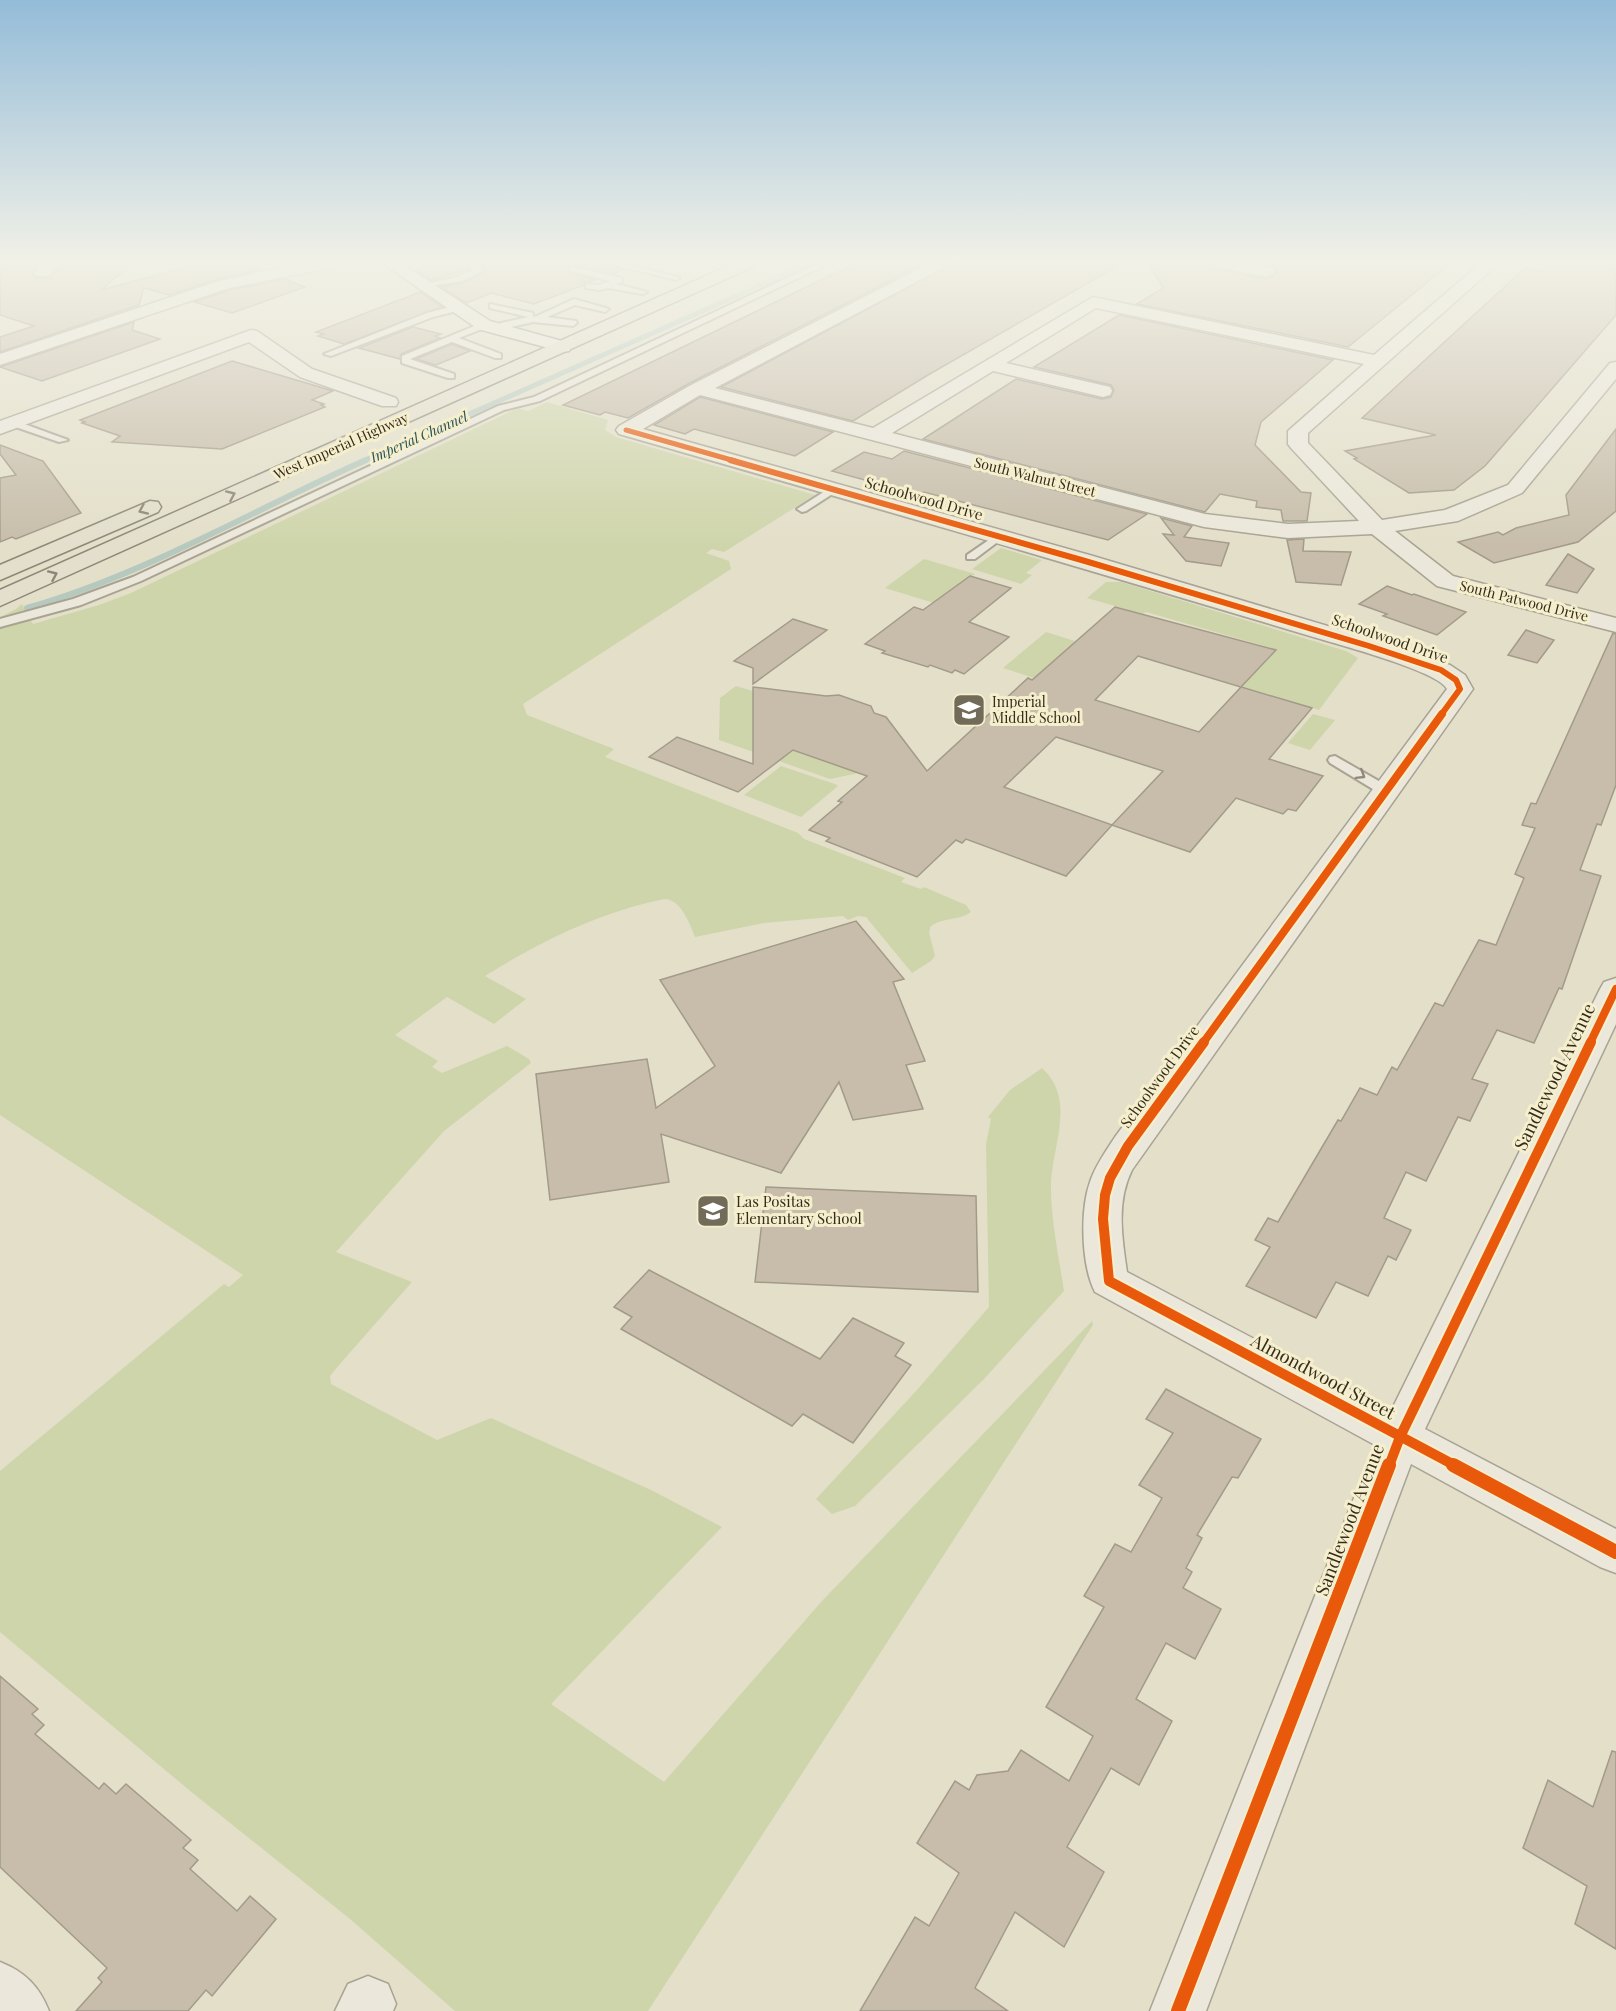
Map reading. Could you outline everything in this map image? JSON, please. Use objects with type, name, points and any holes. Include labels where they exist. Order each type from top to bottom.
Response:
[{"type":"main road","name":"West Imperial Highway","points":[[368,412],[496,357]]},
{"type":"main road","name":"West Imperial Highway","points":[[0,599],[541,357]]},
{"type":"main road","points":[[0,573],[173,497]]},
{"type":"street","points":[[7,425],[192,357]]},
{"type":"street","points":[[283,357],[306,373],[389,402]]},
{"type":"street","points":[[698,390],[762,357]]},
{"type":"street","points":[[874,436],[1003,357]]},
{"type":"street","points":[[1357,357],[1377,361]]},
{"type":"street","name":"South Patwood Drive","points":[[1382,357],[1298,432],[1298,444],[1377,528],[1445,581],[1616,625]]},
{"type":"street","points":[[990,365],[1103,391]]},
{"type":"street","name":"South Walnut Street","points":[[698,390],[1204,520],[1288,531],[1377,528],[1450,516],[1515,489],[1616,367]]},
{"type":"street","name":"Schoolwood Drive","points":[[698,390],[626,430],[999,536],[1358,643],[1447,673],[1456,681],[1460,689],[1128,1146],[1108,1182],[1103,1203],[1104,1246],[1109,1281]]},
{"type":"street","name":"Sandlewood Avenue","points":[[1178,2011],[1400,1437],[1616,988]]},
{"type":"street","name":"Almondwood Street","points":[[1109,1281],[1616,1552]]},
{"type":"street","points":[[0,1990],[21,2011]]},
{"type":"lane","points":[[408,357],[405,358],[407,363],[452,376]]},
{"type":"lane","points":[[0,623],[77,602],[137,579],[501,408],[537,399],[627,357]]},
{"type":"lane","points":[[7,425],[63,440]]},
{"type":"lane","points":[[802,509],[833,489]]},
{"type":"lane","points":[[971,557],[999,536]]},
{"type":"lane","points":[[1335,760],[1386,791]]},
{"type":"green space","points":[[547,402],[608,420],[605,430],[616,437],[815,495],[724,552],[712,549],[706,553],[729,561],[731,569],[523,704],[527,715],[614,749],[605,757],[905,878],[901,882],[921,889],[924,887],[966,905],[971,912],[931,926],[929,932],[935,956],[912,973],[866,917],[858,916],[848,920],[843,916],[764,923],[695,937],[680,908],[670,900],[664,899],[593,920],[527,951],[485,976],[526,999],[494,1024],[447,997],[395,1035],[438,1061],[432,1067],[442,1073],[507,1046],[529,1059],[531,1063],[444,1131],[336,1252],[412,1282],[330,1376],[331,1384],[437,1440],[491,1418],[651,1490],[722,1527],[551,1704],[664,1782],[822,1601],[1092,1321],[1093,1325],[648,2011],[455,2011],[350,1919],[189,1790],[0,1632],[0,1471],[224,1284],[229,1287],[243,1275],[0,1115],[0,617],[22,604],[33,624],[131,593],[518,408],[528,411]]},
{"type":"green space","points":[[1001,548],[1042,560],[1026,573],[1032,575],[1021,584],[972,569]]},
{"type":"green space","points":[[924,559],[975,574],[945,594],[970,614],[885,588]]},
{"type":"green space","points":[[1106,582],[1121,582],[1346,651],[1358,658],[1319,710],[1241,687],[1275,649],[1146,612],[1143,614],[1087,598]]},
{"type":"green space","points":[[1046,632],[1078,642],[1037,679],[1003,668]]},
{"type":"green space","points":[[736,686],[753,691],[753,735],[834,764],[910,748],[918,758],[917,761],[830,779],[719,740],[720,698]]},
{"type":"green space","points":[[1313,714],[1335,720],[1310,750],[1288,743]]},
{"type":"green space","points":[[781,766],[838,786],[801,817],[744,795]]},
{"type":"green space","points":[[1042,1068],[1052,1080],[1058,1094],[1060,1108],[1051,1195],[1064,1291],[984,1379],[855,1506],[832,1514],[816,1499],[916,1391],[989,1307],[986,1144],[991,1119],[988,1117],[1010,1090]]},
{"type":"building","points":[[30,357],[110,357],[42,381],[0,367]]},
{"type":"building","points":[[421,357],[456,357],[436,365],[416,359]]},
{"type":"building","points":[[662,357],[741,357],[628,418],[605,412],[600,415],[563,405]]},
{"type":"building","points":[[778,357],[960,357],[853,421],[721,387]]},
{"type":"building","points":[[1051,357],[1318,357],[1333,360],[1261,422],[1255,445],[1301,492],[1311,493],[1307,521],[1283,521],[1281,510],[1256,507],[1257,501],[1220,494],[1205,512],[923,439],[1016,379],[1102,399],[1111,397],[1114,390],[1111,385],[1034,367]]},
{"type":"building","points":[[1428,357],[1580,357],[1485,466],[1454,490],[1409,493],[1354,459],[1357,458],[1345,451],[1436,435],[1362,418]]},
{"type":"building","points":[[232,361],[333,391],[312,400],[324,404],[321,405],[325,407],[222,449],[112,442],[120,436],[82,423],[85,422],[80,420]]},
{"type":"building","points":[[700,397],[833,432],[795,456],[694,429],[685,434],[654,425]]},
{"type":"building","points":[[1616,429],[1616,511],[1578,542],[1494,563],[1458,542],[1498,532],[1503,535],[1516,528],[1569,515],[1566,495]]},
{"type":"building","points":[[0,445],[43,461],[81,513],[16,539],[12,537],[0,542],[0,478],[16,475],[0,454]]},
{"type":"building","points":[[904,451],[1147,514],[1108,540],[924,492],[919,495],[832,471],[864,452],[892,459]]},
{"type":"building","points":[[1161,518],[1192,526],[1184,537],[1229,543],[1221,566],[1186,561],[1163,534],[1174,535]]},
{"type":"building","points":[[1304,539],[1303,551],[1351,552],[1341,585],[1296,582],[1287,540]]},
{"type":"building","points":[[1568,554],[1594,569],[1577,593],[1546,585]]},
{"type":"building","points":[[970,576],[1011,588],[969,622],[1009,637],[964,674],[955,670],[952,673],[930,665],[928,667],[882,653],[885,651],[865,644],[914,607],[923,610]]},
{"type":"building","points":[[1387,586],[1466,612],[1437,635],[1383,616],[1387,614],[1359,604]]},
{"type":"building","points":[[1115,607],[1276,650],[1241,687],[1312,708],[1269,759],[1323,776],[1296,811],[1288,809],[1283,814],[1236,798],[1190,852],[1112,825],[1066,876],[966,839],[962,843],[956,840],[917,877],[826,841],[830,838],[809,830],[842,802],[838,801],[867,776],[793,750],[738,792],[649,757],[677,737],[753,764],[753,687],[826,696],[839,695],[871,706],[874,713],[886,717],[927,771],[1028,678],[1032,680]],"holes":[[[1138,656],[1241,687],[1199,732],[1095,700]],[[1056,737],[1163,771],[1112,825],[1004,787]]]},
{"type":"building","points":[[793,619],[827,630],[753,684],[753,668],[734,661]]},
{"type":"building","points":[[1526,630],[1554,640],[1537,663],[1508,655]]},
{"type":"building","points":[[1613,633],[1616,634],[1616,785],[1601,825],[1597,824],[1580,870],[1601,876],[1562,989],[1559,988],[1534,1043],[1497,1030],[1472,1079],[1488,1084],[1470,1121],[1458,1117],[1426,1181],[1406,1172],[1384,1218],[1411,1230],[1396,1260],[1388,1256],[1368,1296],[1336,1282],[1316,1318],[1246,1286],[1270,1247],[1255,1240],[1268,1218],[1278,1222],[1338,1120],[1341,1121],[1360,1088],[1377,1095],[1392,1067],[1397,1070],[1435,1003],[1443,1006],[1479,940],[1496,945],[1524,878],[1515,874],[1535,828],[1522,825],[1531,803],[1536,804]]},
{"type":"building","points":[[856,921],[904,979],[893,982],[925,1061],[906,1065],[923,1109],[853,1120],[839,1082],[781,1173],[661,1134],[669,1182],[550,1200],[536,1074],[647,1059],[656,1108],[715,1066],[660,980]]},
{"type":"building","points":[[766,1187],[976,1196],[978,1292],[755,1282]]},
{"type":"building","points":[[649,1270],[820,1359],[853,1318],[904,1343],[895,1356],[911,1365],[853,1443],[803,1414],[792,1426],[621,1329],[632,1317],[614,1307]]},
{"type":"building","points":[[1166,1389],[1261,1439],[1238,1478],[1232,1477],[1197,1535],[1202,1538],[1186,1568],[1192,1572],[1183,1588],[1221,1609],[1195,1659],[1166,1643],[1136,1699],[1172,1721],[1139,1785],[1111,1768],[1067,1847],[1104,1872],[1064,1947],[1015,1912],[975,1988],[1008,2011],[860,2011],[915,1917],[929,1926],[959,1873],[917,1843],[955,1781],[969,1790],[977,1775],[1008,1771],[1021,1750],[1069,1781],[1093,1736],[1046,1707],[1104,1607],[1084,1596],[1115,1544],[1131,1552],[1162,1498],[1139,1485],[1173,1433],[1146,1419]]},
{"type":"building","points":[[0,1676],[38,1709],[32,1714],[44,1725],[35,1734],[99,1789],[104,1783],[116,1794],[126,1784],[191,1840],[183,1848],[198,1860],[190,1869],[237,1911],[250,1896],[276,1919],[212,1996],[206,1990],[188,2011],[76,2011],[102,1982],[98,1978],[107,1968],[0,1867]]},
{"type":"building","points":[[1612,1751],[1616,1752],[1616,1949],[1575,1924],[1587,1886],[1523,1848],[1548,1780],[1593,1807]]},
{"type":"waterway","name":"Imperial Channel","points":[[363,461],[599,357]]},
{"type":"waterway","name":"Imperial Channel","points":[[27,608],[114,578],[366,460]]},
{"type":"cycle path","points":[[626,430],[1085,561],[1369,646],[1441,670],[1456,680],[1460,689],[1117,1164],[1108,1183],[1103,1207],[1103,1232],[1109,1281],[1616,1552]]},
{"type":"cycle path","points":[[1178,2011],[1400,1437],[1616,989]]},
{"type":"place","name":"Imperial Middle School","points":[[969,710]]},
{"type":"place","name":"Las Positas Elementary School","points":[[713,1211]]}]
